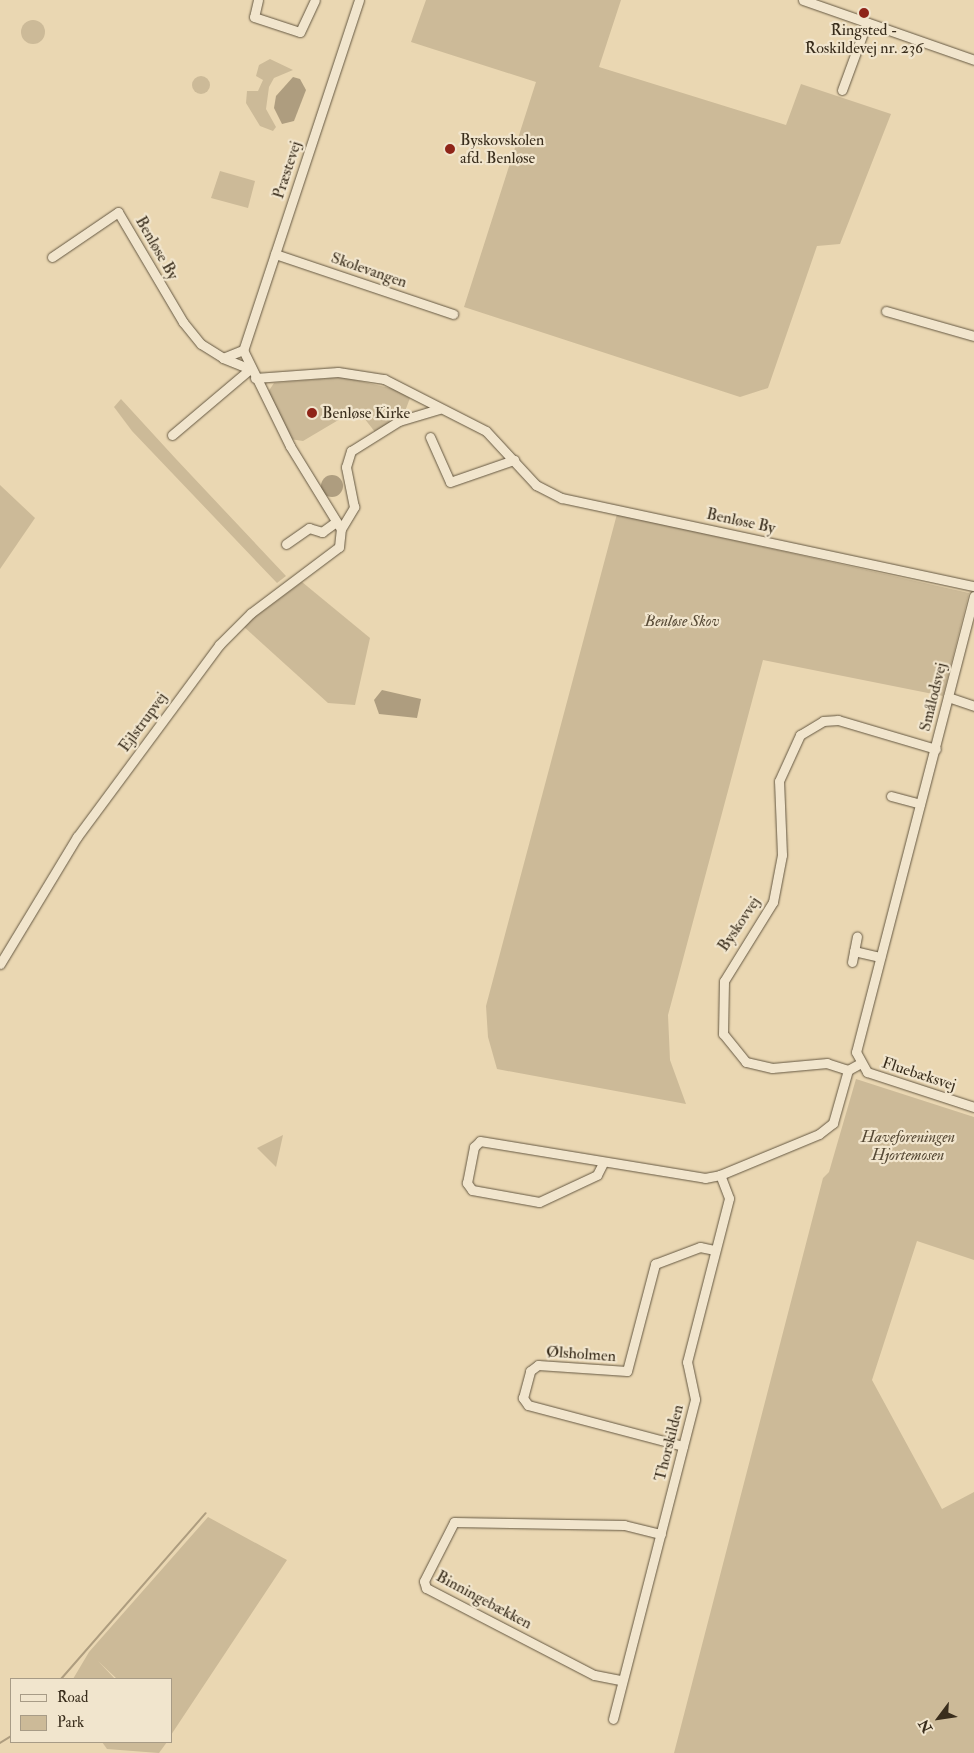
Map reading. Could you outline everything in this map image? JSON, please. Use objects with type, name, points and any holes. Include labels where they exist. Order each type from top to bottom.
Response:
[{"type":"street","points":[[258,0],[254,17],[300,32],[315,0]]},
{"type":"street","name":"Præstevej","points":[[243,350],[359,0]]},
{"type":"street","points":[[803,0],[974,60]]},
{"type":"street","points":[[842,90],[867,22]]},
{"type":"street","name":"Benløse By","points":[[52,257],[118,212],[183,322],[201,344],[223,358],[250,370]]},
{"type":"street","name":"Skolevangen","points":[[274,254],[453,314]]},
{"type":"street","points":[[886,311],[974,336]]},
{"type":"street","points":[[223,358],[243,350],[250,370],[313,488],[339,525]]},
{"type":"street","points":[[172,435],[250,370]]},
{"type":"street","name":"Benløse By","points":[[255,378],[356,373],[400,385],[422,401],[486,431],[536,485],[562,498],[974,586]]},
{"type":"street","points":[[421,413],[422,401]]},
{"type":"street","points":[[286,544],[310,528],[322,532],[339,525],[354,507],[346,467],[351,451],[421,413],[440,409]]},
{"type":"street","points":[[430,437],[450,482],[514,460]]},
{"type":"street","name":"Ejlstrupvej","points":[[0,964],[77,837],[219,644],[252,613],[339,547],[339,525]]},
{"type":"street","name":"Smålodsvej","points":[[859,1064],[856,1045],[936,749],[974,596]]},
{"type":"street","points":[[948,697],[974,706]]},
{"type":"street","name":"Byskovvej","points":[[848,1070],[811,1062],[758,1067],[736,1056],[720,1020],[724,980],[773,902],[781,863],[779,781],[800,735],[823,721],[838,720],[936,749]]},
{"type":"street","points":[[891,796],[920,804]]},
{"type":"street","points":[[852,962],[857,936]]},
{"type":"street","points":[[854,951],[880,957]]},
{"type":"street","points":[[603,1162],[597,1175],[539,1202],[472,1190],[468,1183],[474,1147],[480,1141],[705,1178],[720,1175],[819,1134],[833,1123],[848,1070],[859,1064]]},
{"type":"street","name":"Fluebæksvej","points":[[859,1064],[873,1075],[974,1107]]},
{"type":"street","name":"Thorskilden","points":[[613,1719],[620,1680],[661,1534],[695,1399],[686,1362],[729,1198],[720,1175]]},
{"type":"street","name":"Ølsholmen","points":[[683,1446],[528,1405],[523,1398],[530,1371],[538,1365],[627,1371],[655,1264],[700,1247],[714,1250]]},
{"type":"street","name":"Binningebækken","points":[[620,1680],[594,1675],[426,1588],[424,1581],[454,1522],[624,1524],[661,1534]]},
{"type":"green space","points":[[426,0],[621,0],[599,67],[786,125],[801,84],[891,114],[840,244],[817,246],[768,388],[740,397],[464,307],[536,82],[411,42]]},
{"type":"green space","points":[[33,20],[41,24],[45,32],[41,40],[33,44],[25,40],[21,32],[25,24]]},
{"type":"green space","points":[[270,59],[293,70],[274,78],[269,87],[266,109],[276,127],[273,131],[260,126],[246,103],[247,91],[258,91],[263,80],[256,76],[259,65]]},
{"type":"green space","points":[[197,76],[205,76],[210,81],[208,92],[197,94],[192,89],[192,81]]},
{"type":"green space","points":[[220,171],[255,181],[248,208],[211,198]]},
{"type":"green space","points":[[342,377],[394,389],[410,398],[404,414],[375,432],[357,409],[303,441],[290,439],[268,392],[274,383]]},
{"type":"green space","points":[[121,399],[286,576],[277,583],[132,431],[114,407]]},
{"type":"green space","points":[[0,485],[35,518],[0,569]]},
{"type":"green space","name":"Benløse Skov","points":[[617,514],[969,593],[943,696],[763,660],[668,1015],[670,1060],[686,1104],[497,1069],[488,1037],[486,1006]]},
{"type":"green space","points":[[302,582],[370,638],[355,705],[328,703],[243,626]]},
{"type":"green space","name":"Haveforeningen Hjortemosen","points":[[856,1079],[974,1117],[974,1260],[917,1241],[872,1380],[942,1509],[974,1492],[974,1753],[674,1753],[823,1178],[829,1172]]},
{"type":"green space","points":[[283,1135],[276,1167],[257,1148]]},
{"type":"green space","points":[[208,1517],[287,1560],[172,1733],[172,1678],[116,1678],[98,1661],[114,1678],[74,1678],[89,1652]]},
{"type":"green space","points":[[103,1743],[166,1743],[159,1753],[107,1749]]},
{"type":"shaded area","points":[[293,77],[300,79],[306,90],[294,121],[282,124],[274,108],[276,96]]},
{"type":"shaded area","points":[[332,475],[340,478],[343,486],[340,494],[332,497],[324,494],[321,486],[324,478]]},
{"type":"shaded area","points":[[382,690],[421,699],[417,718],[379,714],[374,700]]},
{"type":"waterway","points":[[62,1678],[206,1513]]},
{"type":"waterway","points":[[0,1743],[10,1737]]},
{"type":"place","name":"Ringsted - Roskildevej nr. 236","points":[[864,13]]},
{"type":"place","name":"Byskovskolen afd. Benløse","points":[[450,149]]},
{"type":"place","name":"Benløse Kirke","points":[[312,413]]}]
